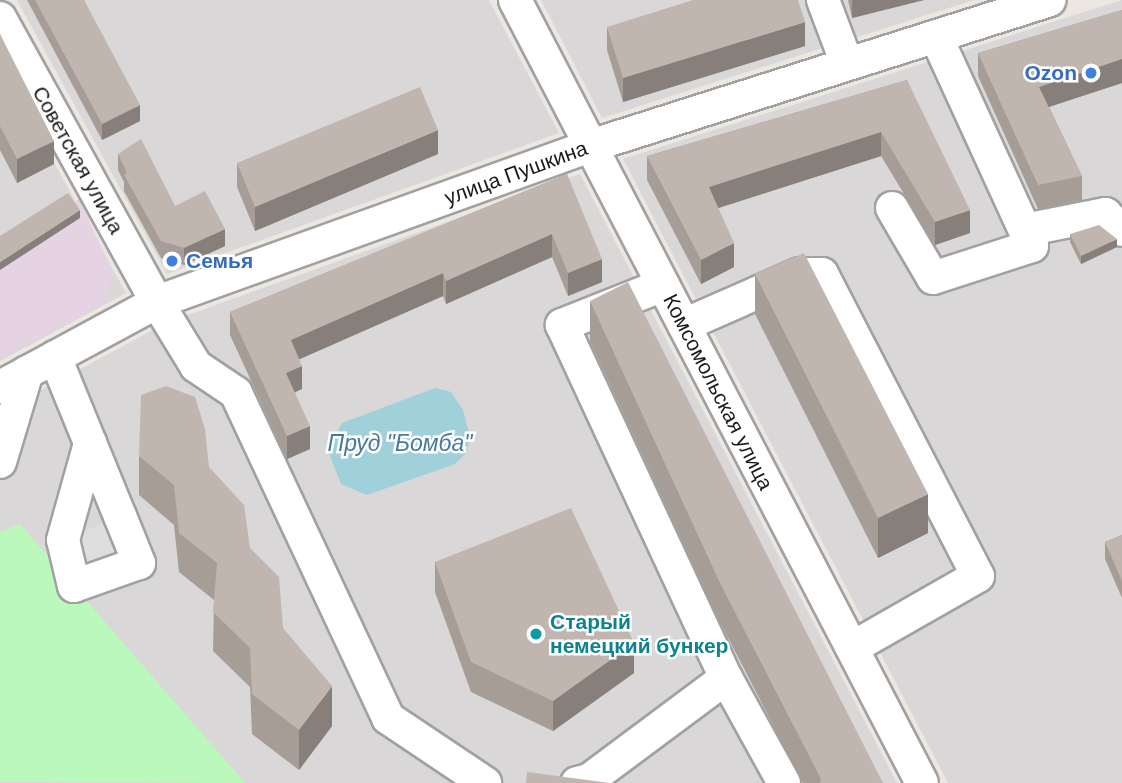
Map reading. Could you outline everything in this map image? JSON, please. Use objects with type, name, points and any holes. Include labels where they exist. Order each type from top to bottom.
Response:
[{"type":"street","name":"Комсомольская улица","points":[[515,0],[922,783]]},
{"type":"street","points":[[823,0],[847,64]]},
{"type":"street","name":"улица Пушкина","points":[[13,379],[156,302],[590,146],[1049,0]]},
{"type":"street","name":"Советская улица","points":[[0,18],[156,302],[196,366],[236,393],[388,718],[485,783]]},
{"type":"street","points":[[892,208],[933,278],[1032,246],[936,36]]},
{"type":"street","points":[[1025,230],[1105,214],[1122,230]]},
{"type":"street","points":[[684,325],[800,274],[822,274],[978,576],[852,648]]},
{"type":"street","points":[[663,285],[562,325],[726,678],[785,783]]},
{"type":"street","points":[[55,357],[90,443]]},
{"type":"street","points":[[0,463],[13,379]]},
{"type":"street","points":[[577,783],[589,780],[726,678]]},
{"type":"shaded area","points":[[17,0],[489,0],[559,133],[167,274]]},
{"type":"shaded area","points":[[541,0],[974,0],[602,118]]},
{"type":"shaded area","points":[[1122,0],[1122,783],[948,783],[623,159]]},
{"type":"shaded area","points":[[0,65],[126,293],[0,361]]},
{"type":"shaded area","points":[[580,174],[897,783],[0,783],[0,412],[166,323]]},
{"type":"shaded area","points":[[79,199],[114,274],[103,305],[0,358],[0,257]]},
{"type":"shaded area","points":[[120,516],[139,563],[74,586],[63,540]]},
{"type":"green space","points":[[20,524],[245,783],[0,782],[0,532]]},
{"type":"water","name":"Пруд \"Бомба\"","points":[[435,388],[451,392],[463,410],[470,437],[466,453],[455,464],[367,495],[341,484],[328,451],[342,423]]},
{"type":"building","points":[[35,0],[84,0],[140,105],[102,124]]},
{"type":"building","points":[[693,0],[798,0],[805,22],[623,78],[607,27]]},
{"type":"building","points":[[1122,10],[1122,59],[1039,87],[1082,176],[1038,185],[978,53]]},
{"type":"building","points":[[0,34],[54,141],[17,159],[0,126]]},
{"type":"building","points":[[907,80],[970,210],[935,222],[881,132],[709,187],[734,243],[701,260],[647,156]]},
{"type":"building","points":[[420,87],[438,130],[255,207],[237,163]]},
{"type":"building","points":[[141,139],[175,206],[205,191],[225,229],[184,248],[161,241],[124,175],[127,173],[118,154]]},
{"type":"building","points":[[567,174],[602,259],[568,273],[552,234],[446,281],[443,273],[291,340],[302,366],[286,373],[310,426],[287,436],[230,312]]},
{"type":"building","points":[[68,193],[80,210],[0,262],[0,236]]},
{"type":"building","points":[[1099,225],[1117,239],[1081,256],[1070,234]]},
{"type":"building","points":[[804,253],[928,494],[878,518],[755,274]]},
{"type":"building","points":[[628,282],[883,783],[820,783],[821,779],[720,583],[590,301]]},
{"type":"building","points":[[166,386],[195,397],[205,429],[209,467],[244,505],[250,548],[279,577],[283,628],[332,686],[299,730],[252,694],[250,648],[213,612],[217,563],[179,533],[174,485],[139,456],[141,395]]},
{"type":"building","points":[[571,508],[634,643],[553,701],[471,662],[435,562]]},
{"type":"building","points":[[1122,535],[1122,581],[1105,542]]},
{"type":"building","points":[[527,772],[610,783],[526,783]]},
{"type":"place","name":"Ozon","points":[[1091,73]]},
{"type":"place","name":"Семья","points":[[172,261]]},
{"type":"place","name":"Старый немецкий бункер","points":[[536,634]]}]
